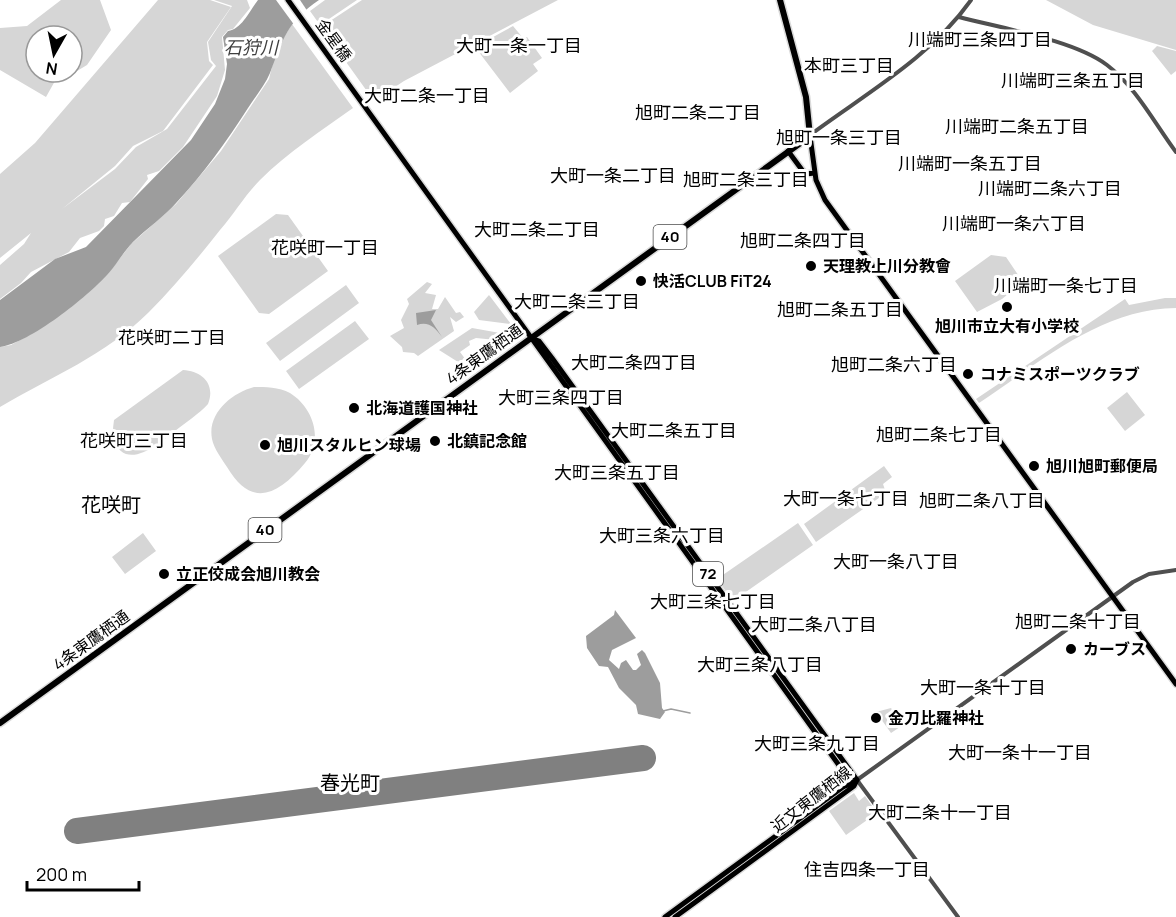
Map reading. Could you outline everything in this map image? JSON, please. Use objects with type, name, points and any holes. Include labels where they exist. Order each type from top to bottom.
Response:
[{"type":"highway","points":[[780,0],[806,97],[810,135]]},
{"type":"highway","name":"4条東鷹栖通","points":[[0,723],[810,135]]},
{"type":"main road","name":"金星橋","points":[[288,0],[531,338]]},
{"type":"main road","points":[[810,135],[815,173],[825,200],[1176,684]]},
{"type":"main road","points":[[788,151],[805,174],[815,173]]},
{"type":"main road","name":"72","points":[[531,338],[846,775],[857,780]]},
{"type":"main road","name":"72","points":[[531,338],[539,341],[552,358],[857,780]]},
{"type":"main road","points":[[843,787],[847,783],[846,775]]},
{"type":"main road","name":"近文東鷹栖線","points":[[665,917],[843,787],[857,780]]},
{"type":"main road","name":"近文東鷹栖線","points":[[675,917],[854,786],[857,780]]},
{"type":"street","points":[[810,135],[920,54],[959,17],[971,0]]},
{"type":"street","points":[[959,17],[1058,43],[1101,61],[1131,90],[1176,152]]},
{"type":"street","name":"近文東鷹栖線","points":[[857,780],[1143,576],[1176,570]]},
{"type":"street","points":[[857,780],[958,917]]},
{"type":"shaded area","points":[[61,0],[100,0],[111,30],[84,67],[84,24],[30,24]]},
{"type":"shaded area","points":[[158,0],[210,0],[231,7],[207,42],[209,61],[213,65],[163,131],[133,146],[115,166],[62,209],[115,169],[136,147],[167,129],[216,66],[211,60],[208,42],[232,6],[214,0],[247,0],[250,8],[233,29],[228,30],[222,37],[225,70],[217,96],[183,147],[159,171],[147,175],[148,179],[130,202],[122,203],[114,216],[105,219],[104,226],[99,231],[80,238],[69,252],[31,272],[0,299],[0,265],[24,244],[31,233],[0,258],[0,174],[35,143]]},
{"type":"shaded area","points":[[325,0],[357,0],[320,25],[310,11]]},
{"type":"shaded area","points":[[362,0],[558,0],[404,81],[374,101],[321,27]]},
{"type":"shaded area","points":[[1046,0],[1176,0],[1176,50],[1093,25]]},
{"type":"shaded area","points":[[292,24],[353,108],[293,151],[260,180],[186,272],[132,327],[115,341],[78,364],[0,407],[0,347],[11,345],[29,335],[84,295],[107,275],[131,244],[176,204],[221,151],[269,79],[276,50]]},
{"type":"shaded area","points":[[24,26],[24,84],[53,84],[46,97],[0,70],[0,28]]},
{"type":"shaded area","points":[[513,26],[523,38],[527,37],[542,58],[533,64],[538,71],[510,93],[475,47]]},
{"type":"shaded area","points":[[1157,46],[1176,51],[1176,71],[1171,75],[1152,51]]},
{"type":"shaded area","points":[[276,214],[288,215],[328,271],[269,314],[259,313],[218,256]]},
{"type":"shaded area","points":[[991,255],[1006,257],[1023,282],[1002,299],[977,312],[955,281]]},
{"type":"shaded area","points":[[427,282],[432,284],[425,293],[436,295],[432,309],[438,309],[445,297],[456,313],[460,312],[464,317],[456,322],[450,317],[454,331],[418,356],[414,353],[403,352],[402,347],[390,336],[404,328],[401,320],[409,304],[407,299]]},
{"type":"shaded area","points":[[346,285],[359,303],[280,361],[266,343]]},
{"type":"shaded area","points":[[489,295],[511,324],[479,320],[474,312]]},
{"type":"shaded area","points":[[1176,298],[1176,308],[1148,311],[1096,328],[1048,356],[979,403],[976,399],[1125,299],[1129,305]]},
{"type":"shaded area","points":[[355,321],[369,339],[299,389],[286,371]]},
{"type":"shaded area","points":[[472,328],[517,336],[514,343],[494,357],[487,347],[496,340],[476,338],[469,341],[470,345],[460,352],[469,364],[466,367],[439,350]]},
{"type":"shaded area","points":[[183,370],[196,373],[206,380],[210,390],[208,404],[160,443],[142,453],[125,454],[118,448],[112,437],[114,420]]},
{"type":"shaded area","name":"旭川スタルヒン球場","points":[[254,387],[272,388],[290,393],[305,407],[314,425],[314,445],[305,463],[285,483],[265,493],[256,493],[246,489],[236,480],[214,446],[211,430],[217,413],[230,399]]},
{"type":"shaded area","points":[[1127,392],[1145,415],[1125,431],[1107,408]]},
{"type":"shaded area","points":[[884,466],[892,477],[883,484],[886,493],[816,542],[804,524]]},
{"type":"shaded area","points":[[798,523],[813,545],[733,601],[717,579]]},
{"type":"shaded area","points":[[143,533],[156,551],[125,574],[112,557]]},
{"type":"shaded area","points":[[891,708],[903,725],[891,733],[876,712]]},
{"type":"shaded area","points":[[854,793],[859,801],[865,796],[877,813],[846,835],[829,811]]},
{"type":"water","name":"石狩川","points":[[258,0],[319,0],[300,16],[287,32],[263,86],[232,133],[197,180],[167,213],[133,242],[108,274],[73,306],[27,337],[0,347],[0,300],[55,259],[86,247],[191,140],[215,104],[225,79],[227,64],[223,37],[228,31],[242,23]]},
{"type":"water","points":[[436,310],[431,320],[442,337],[428,325],[417,325],[416,313]]},
{"type":"water","points":[[615,610],[636,638],[612,650],[609,660],[619,669],[621,663],[626,660],[633,670],[636,670],[641,665],[637,654],[642,650],[645,653],[660,683],[662,708],[665,712],[660,719],[638,714],[636,705],[619,688],[608,667],[599,666],[587,648],[586,636],[614,615]]},
{"type":"pier","points":[[276,0],[300,0],[308,12],[295,26]]},
{"type":"waterway","points":[[663,711],[671,709],[690,713]]},
{"type":"runway","points":[[77,831],[643,758]]},
{"type":"place","name":"天理教上川分教會","points":[[811,266]]},
{"type":"place","name":"快活CLUB FiT24","points":[[641,281]]},
{"type":"place","name":"旭川市立大有小学校","points":[[1007,307]]},
{"type":"place","name":"コナミスポーツクラブ","points":[[968,374]]},
{"type":"place","name":"北海道護国神社","points":[[354,408]]},
{"type":"place","name":"北鎮記念館","points":[[435,441]]},
{"type":"place","name":"旭川スタルヒン球場","points":[[265,445]]},
{"type":"place","name":"旭川旭町郵便局","points":[[1034,466]]},
{"type":"place","name":"立正佼成会旭川教会","points":[[164,574]]},
{"type":"place","name":"カーブス","points":[[1071,649]]},
{"type":"place","name":"金刀比羅神社","points":[[876,718]]},
{"type":"district","name":"川端町三条四丁目","points":[[980,40]]},
{"type":"district","name":"大町一条一丁目","points":[[519,46]]},
{"type":"district","name":"本町三丁目","points":[[849,66]]},
{"type":"district","name":"川端町三条五丁目","points":[[1073,81]]},
{"type":"district","name":"大町二条一丁目","points":[[427,96]]},
{"type":"district","name":"旭町二条二丁目","points":[[698,113]]},
{"type":"district","name":"川端町二条五丁目","points":[[1017,127]]},
{"type":"district","name":"旭町一条三丁目","points":[[839,138]]},
{"type":"district","name":"川端町一条五丁目","points":[[970,164]]},
{"type":"district","name":"大町一条二丁目","points":[[613,176]]},
{"type":"district","name":"旭町二条三丁目","points":[[746,180]]},
{"type":"district","name":"川端町二条六丁目","points":[[1050,189]]},
{"type":"district","name":"川端町一条六丁目","points":[[1014,224]]},
{"type":"district","name":"大町二条二丁目","points":[[537,230]]},
{"type":"district","name":"旭町二条四丁目","points":[[803,241]]},
{"type":"district","name":"花咲町一丁目","points":[[325,248]]},
{"type":"district","name":"川端町一条七丁目","points":[[1066,286]]},
{"type":"district","name":"大町二条三丁目","points":[[577,302]]},
{"type":"district","name":"旭町二条五丁目","points":[[840,310]]},
{"type":"district","name":"花咲町二丁目","points":[[172,338]]},
{"type":"district","name":"大町二条四丁目","points":[[634,363]]},
{"type":"district","name":"旭町二条六丁目","points":[[894,365]]},
{"type":"district","name":"大町三条四丁目","points":[[561,398]]},
{"type":"district","name":"大町二条五丁目","points":[[674,431]]},
{"type":"district","name":"旭町二条七丁目","points":[[939,435]]},
{"type":"district","name":"花咲町三丁目","points":[[134,441]]},
{"type":"district","name":"大町三条五丁目","points":[[617,473]]},
{"type":"district","name":"大町一条七丁目","points":[[846,499]]},
{"type":"district","name":"旭町二条八丁目","points":[[982,501]]},
{"type":"district","name":"花咲町","points":[[111,505]]},
{"type":"district","name":"大町三条六丁目","points":[[662,536]]},
{"type":"district","name":"大町一条八丁目","points":[[896,562]]},
{"type":"district","name":"大町三条七丁目","points":[[713,602]]},
{"type":"district","name":"旭町二条十丁目","points":[[1078,622]]},
{"type":"district","name":"大町二条八丁目","points":[[814,625]]},
{"type":"district","name":"大町三条八丁目","points":[[760,665]]},
{"type":"district","name":"大町一条十丁目","points":[[983,688]]},
{"type":"district","name":"大町三条九丁目","points":[[817,744]]},
{"type":"district","name":"大町一条十一丁目","points":[[1020,753]]},
{"type":"district","name":"春光町","points":[[350,783]]},
{"type":"district","name":"大町二条十一丁目","points":[[940,813]]},
{"type":"district","name":"住吉四条一丁目","points":[[867,870]]}]
